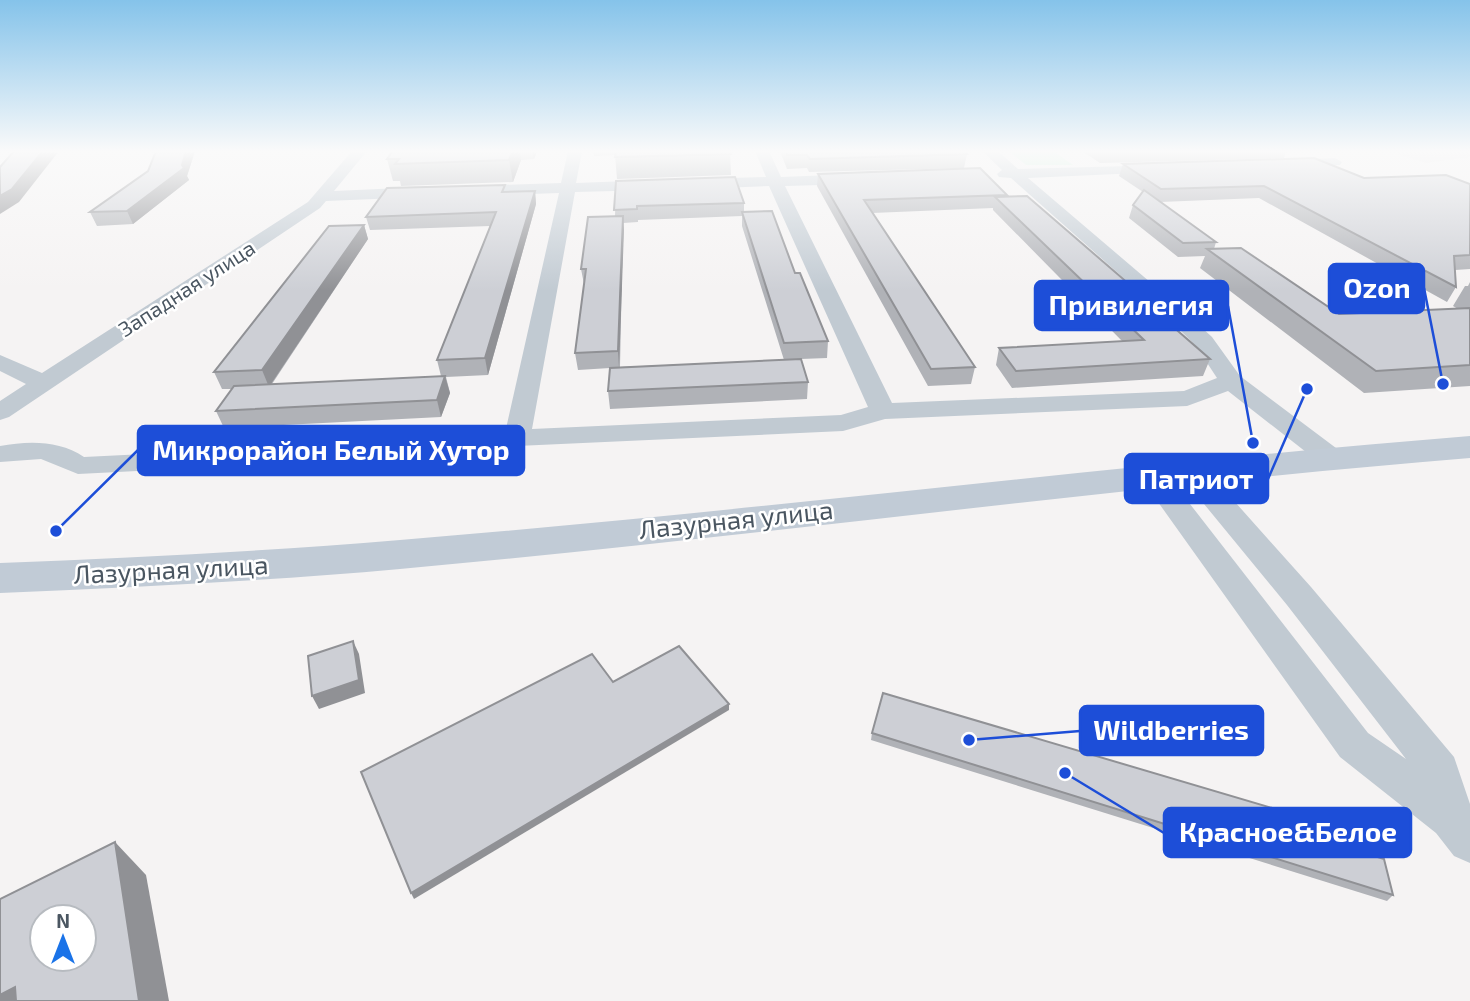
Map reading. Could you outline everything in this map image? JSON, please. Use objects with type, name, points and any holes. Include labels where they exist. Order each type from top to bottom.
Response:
[{"type":"street","name":"Западная улица","points":[[0,412],[314,205],[320,198]]},
{"type":"street","points":[[517,438],[566,198]]},
{"type":"street","points":[[782,198],[883,411]]},
{"type":"street","points":[[1043,198],[1204,342],[1231,381],[1330,457]]},
{"type":"street","points":[[0,362],[43,383]]},
{"type":"street","points":[[0,454],[34,450],[65,456],[78,466],[488,446],[517,438],[843,423],[883,411],[1187,398],[1231,381]]},
{"type":"street","name":"Лазурная улица","points":[[0,578],[290,563],[450,550],[1172,472],[1470,447]]},
{"type":"street","points":[[1172,472],[1354,746],[1461,829]]},
{"type":"street","points":[[1172,472],[1299,596],[1439,770],[1461,829]]},
{"type":"building","points":[[110,198],[145,198],[127,211],[90,212]]},
{"type":"building","points":[[380,198],[533,198],[485,358],[437,360],[496,212],[366,217]]},
{"type":"building","points":[[615,198],[742,198],[744,203],[637,206],[637,209],[614,210]]},
{"type":"building","points":[[832,198],[929,198],[864,200],[975,367],[931,369]]},
{"type":"building","points":[[996,198],[1029,198],[1129,284],[1124,284],[1210,359],[1016,371],[999,348],[1144,340]]},
{"type":"building","points":[[1138,198],[1155,198],[1216,242],[1183,243],[1133,205]]},
{"type":"building","points":[[1286,198],[1470,198],[1470,255],[1454,256],[1456,287]]},
{"type":"building","points":[[772,211],[795,273],[800,273],[828,341],[784,343],[742,212]]},
{"type":"building","points":[[623,216],[618,351],[575,353],[586,269],[581,269],[588,217]]},
{"type":"building","points":[[364,225],[262,370],[214,372],[329,226]]},
{"type":"building","points":[[1241,248],[1339,314],[1470,308],[1470,365],[1376,371],[1207,249]]},
{"type":"building","points":[[801,359],[808,382],[608,391],[610,368]]},
{"type":"building","points":[[445,376],[437,400],[216,411],[234,386]]},
{"type":"building","points":[[353,641],[359,680],[312,696],[308,656]]},
{"type":"building","points":[[679,646],[729,704],[411,893],[361,772],[592,654],[613,682]]},
{"type":"building","points":[[883,693],[1350,831],[1355,850],[1384,859],[1393,895],[872,733]]},
{"type":"building","points":[[115,842],[139,1001],[16,1001],[15,987],[0,995],[0,899]]},
{"type":"place","name":"Ozon","points":[[1443,384]]},
{"type":"place","name":"Патриот","points":[[1307,389]]},
{"type":"place","name":"Привилегия","points":[[1253,443]]},
{"type":"place","name":"Микрорайон Белый Хутор","points":[[56,531]]},
{"type":"place","name":"Wildberries","points":[[969,740]]},
{"type":"place","name":"Красное&Белое","points":[[1065,773]]}]
